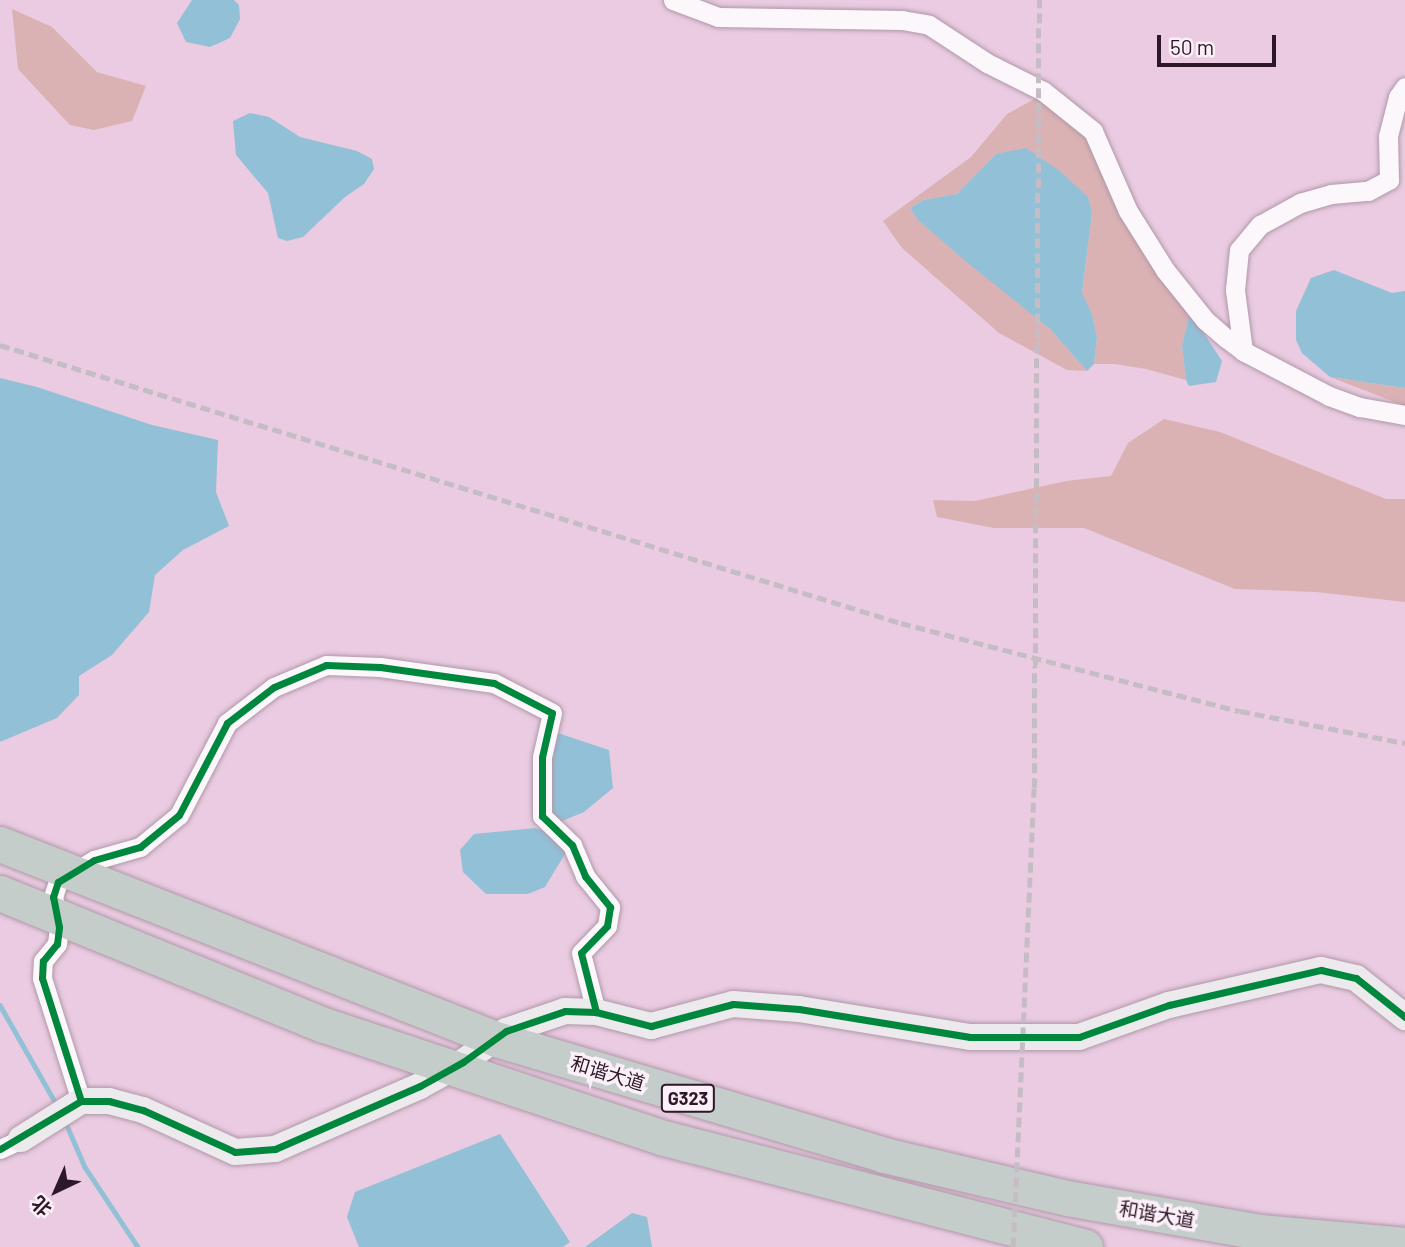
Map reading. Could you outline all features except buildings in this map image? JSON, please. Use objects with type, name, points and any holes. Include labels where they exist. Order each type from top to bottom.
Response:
[{"type":"highway","name":"和谐大道","points":[[0,844],[496,1039],[884,1155],[1067,1198],[1260,1232],[1405,1245]]},
{"type":"highway","name":"G323","points":[[0,893],[324,1026],[651,1133],[1085,1247]]},
{"type":"street","points":[[673,0],[718,17],[902,20],[929,24],[987,62],[1043,91],[1093,131],[1128,211],[1165,270],[1205,320],[1243,351],[1329,396],[1360,407],[1405,415]]},
{"type":"street","points":[[1243,351],[1235,290],[1239,250],[1260,225],[1300,203],[1331,194],[1368,191],[1389,180],[1388,136],[1398,97],[1405,87]]},
{"type":"street","points":[[81,1101],[43,978],[43,961],[57,944],[59,927],[53,897],[58,882],[94,860],[140,847],[179,815],[227,723],[274,687],[326,666],[380,667],[494,683],[552,713],[542,757],[542,816],[572,845],[585,876],[610,907],[607,926],[582,953],[597,1012]]},
{"type":"street","points":[[11,1144],[81,1101],[109,1101],[143,1110],[235,1152],[275,1149],[420,1087],[463,1062],[506,1031],[565,1011],[597,1012],[651,1026],[733,1004],[799,1009],[970,1037],[1079,1037],[1169,1005],[1321,970],[1356,978],[1405,1017]]},
{"type":"shaded area","points":[[12,9],[52,27],[97,72],[146,86],[132,121],[94,130],[70,125],[18,69]]},
{"type":"shaded area","points":[[1036,98],[1056,108],[1086,137],[1190,312],[1182,346],[1186,380],[1146,369],[1094,364],[1097,338],[1092,314],[1082,294],[1092,212],[996,154],[957,194],[923,200],[910,208],[918,220],[1050,329],[1087,371],[1067,370],[999,333],[902,248],[883,221],[971,157],[1007,114]]},
{"type":"shaded area","points":[[1330,377],[1405,388],[1405,406]]},
{"type":"shaded area","points":[[1164,419],[1220,432],[1386,499],[1405,499],[1405,602],[1316,592],[1235,589],[1084,528],[994,528],[937,517],[933,500],[975,501],[1066,481],[1111,476],[1128,443]]},
{"type":"water","points":[[192,0],[234,0],[239,5],[240,19],[230,38],[210,47],[186,42],[177,23]]},
{"type":"water","points":[[250,113],[269,117],[300,137],[357,151],[372,159],[374,169],[364,184],[345,197],[303,237],[287,241],[278,238],[268,193],[236,155],[233,121]]},
{"type":"water","points":[[1026,148],[1060,171],[1088,197],[1092,212],[1082,293],[1092,314],[1097,338],[1094,364],[1087,371],[1050,329],[918,220],[910,208],[923,200],[957,194],[996,154]]},
{"type":"water","points":[[1334,270],[1392,293],[1405,291],[1405,388],[1330,377],[1302,353],[1296,340],[1296,311],[1311,278]]},
{"type":"water","points":[[1190,312],[1222,361],[1216,382],[1189,386],[1186,380],[1182,346]]},
{"type":"water","points":[[0,378],[37,387],[152,425],[218,440],[216,492],[229,526],[183,550],[155,575],[149,612],[112,655],[79,676],[79,695],[57,718],[0,742]]},
{"type":"water","points":[[558,733],[609,750],[613,788],[584,812],[560,822],[549,812],[550,760]]},
{"type":"water","points":[[535,828],[553,834],[565,845],[565,854],[545,887],[528,894],[486,894],[463,872],[460,850],[474,834]]},
{"type":"water","points":[[500,1134],[570,1242],[563,1247],[359,1247],[347,1217],[355,1192]]},
{"type":"water","points":[[632,1213],[647,1217],[652,1247],[585,1247]]},
{"type":"waterway","points":[[0,1005],[58,1107]]},
{"type":"waterway","points":[[65,1121],[85,1167],[138,1247]]},
{"type":"railway","points":[[1013,1247],[1034,788],[1039,0]]},
{"type":"railway","points":[[0,345],[901,623],[1240,711],[1405,743]]},
{"type":"cycle path","points":[[81,1101],[42,978],[43,961],[57,944],[59,927],[53,897],[58,882],[94,860],[140,847],[179,815],[227,723],[274,687],[326,665],[380,667],[494,683],[552,713],[542,757],[542,816],[572,845],[585,876],[610,907],[607,926],[581,953],[596,1012]]},
{"type":"cycle path","points":[[0,1149],[81,1101],[109,1101],[143,1110],[235,1152],[275,1149],[420,1086],[463,1062],[506,1031],[565,1011],[596,1012],[651,1026],[733,1004],[799,1009],[970,1037],[1079,1037],[1169,1005],[1321,970],[1356,978],[1405,1017]]}]
